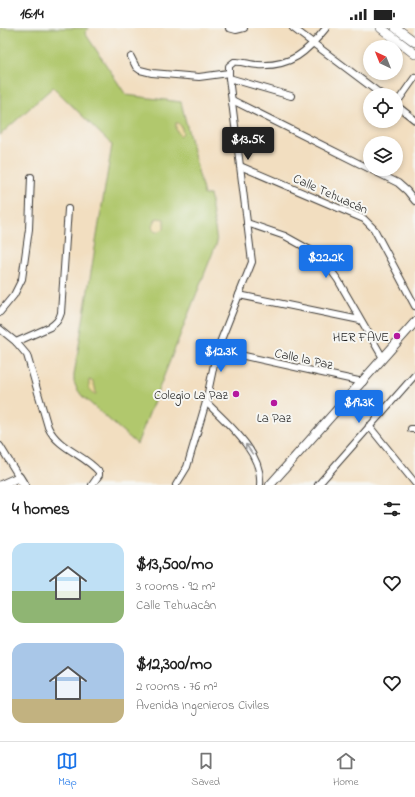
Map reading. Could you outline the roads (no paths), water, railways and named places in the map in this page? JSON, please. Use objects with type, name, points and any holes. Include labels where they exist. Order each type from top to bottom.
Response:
[{"type":"main road","points":[[381,28],[415,54]]},
{"type":"main road","points":[[396,28],[415,42]]},
{"type":"street","points":[[229,28],[236,30],[244,28]]},
{"type":"street","points":[[293,28],[373,88]]},
{"type":"street","points":[[176,485],[187,467],[206,402],[217,350],[252,262],[229,66],[231,63],[238,61],[266,66],[282,64],[305,52],[326,28]]},
{"type":"street","points":[[131,57],[136,67],[140,70],[152,73],[199,77],[229,75],[291,96]]},
{"type":"street","points":[[403,95],[415,77]]},
{"type":"street","points":[[232,100],[398,183],[407,191],[415,202]]},
{"type":"street","points":[[403,111],[415,120]]},
{"type":"street","name":"Calle Tehuacán","points":[[240,166],[364,219],[370,223],[415,306]]},
{"type":"street","points":[[0,312],[14,295],[22,279],[28,229],[31,177]]},
{"type":"street","points":[[16,342],[50,327],[60,318],[68,209]]},
{"type":"street","points":[[247,223],[285,236],[312,251],[325,262],[338,280],[383,358]]},
{"type":"street","points":[[239,295],[360,320]]},
{"type":"street","points":[[270,485],[415,322]]},
{"type":"street","points":[[0,330],[23,349],[30,362],[50,432],[61,444],[99,472],[99,475],[92,485]]},
{"type":"street","name":"Calle la Paz","points":[[217,350],[362,382]]},
{"type":"street","points":[[318,485],[415,375]]},
{"type":"street","points":[[206,402],[234,429],[251,452],[257,463],[260,485]]},
{"type":"street","points":[[370,426],[415,483]]},
{"type":"street","points":[[0,446],[24,485]]},
{"type":"street","points":[[1,485],[19,477]]},
{"type":"place","name":"HER FAVE","points":[[397,336]]},
{"type":"place","name":"Colegio La Paz","points":[[236,394]]},
{"type":"place","name":"La Paz","points":[[274,403]]}]
